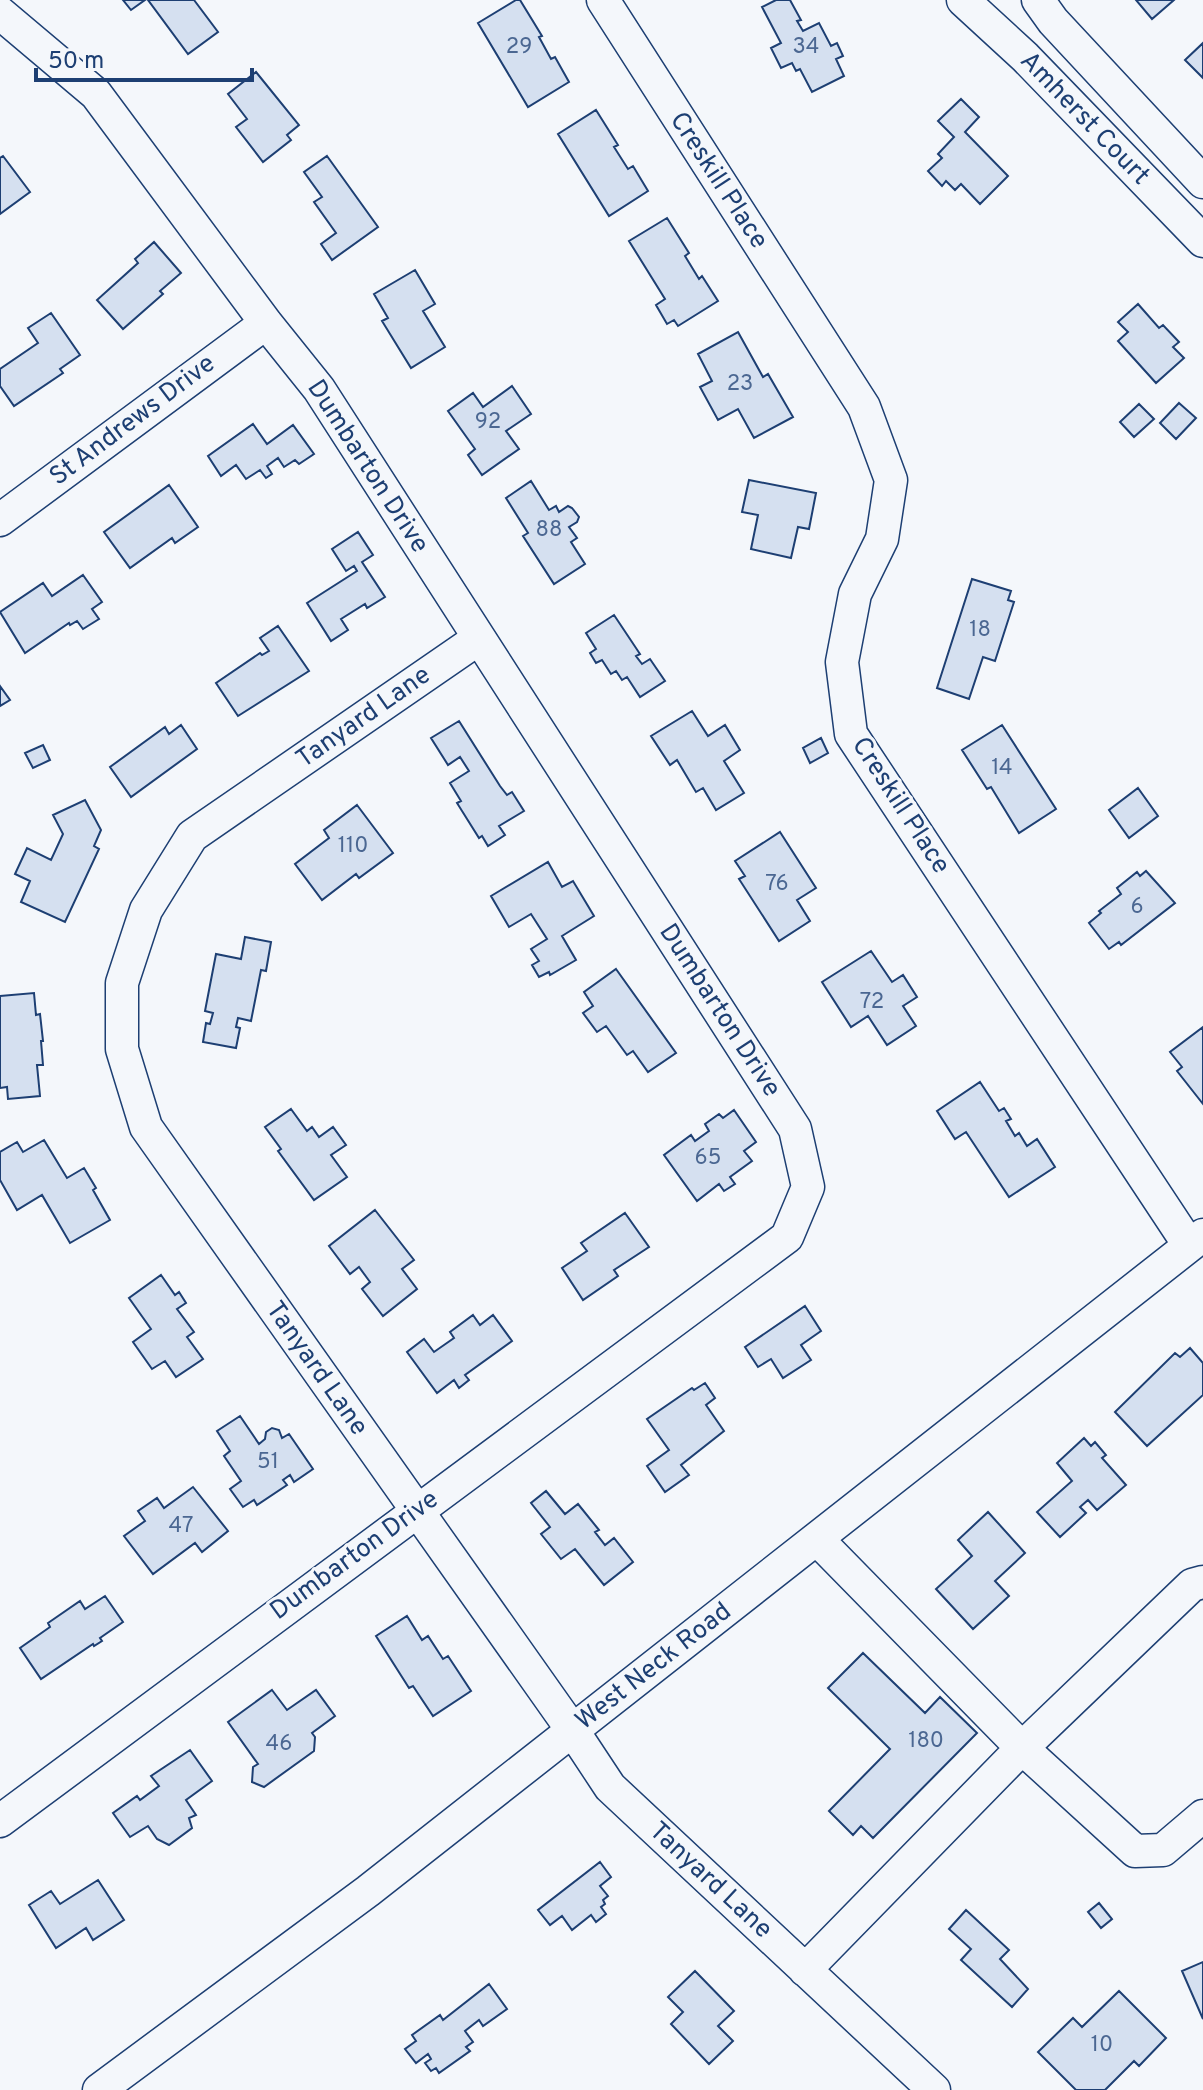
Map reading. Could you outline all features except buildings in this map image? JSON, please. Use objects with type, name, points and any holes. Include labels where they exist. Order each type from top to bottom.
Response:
[{"type":"street","name":"Creskill Place","points":[[603,0],[864,407],[891,480],[882,539],[855,594],[842,662],[851,734],[1196,1240]]},
{"type":"street","name":"Amherst Court","points":[[963,0],[1025,57],[1203,241]]},
{"type":"street","name":"Amherst Court","points":[[1038,0],[1053,21],[1203,182]]},
{"type":"street","name":"Dumbarton Drive","points":[[0,13],[96,94],[266,323],[319,389],[795,1129],[808,1187],[787,1237],[0,1821]]},
{"type":"street","name":"St Andrews Drive","points":[[0,520],[266,323]]},
{"type":"street","name":"Tanyard Lane","points":[[478,639],[192,836],[146,910],[122,983],[122,1049],[146,1127],[610,1787],[934,2090]]},
{"type":"street","name":"West Neck Road","points":[[99,2090],[368,1891],[1196,1240]]},
{"type":"street","points":[[817,1539],[1022,1748],[1135,1851],[1163,1850],[1203,1816]]},
{"type":"street","points":[[805,1970],[1022,1748],[1192,1585],[1203,1582]]}]
